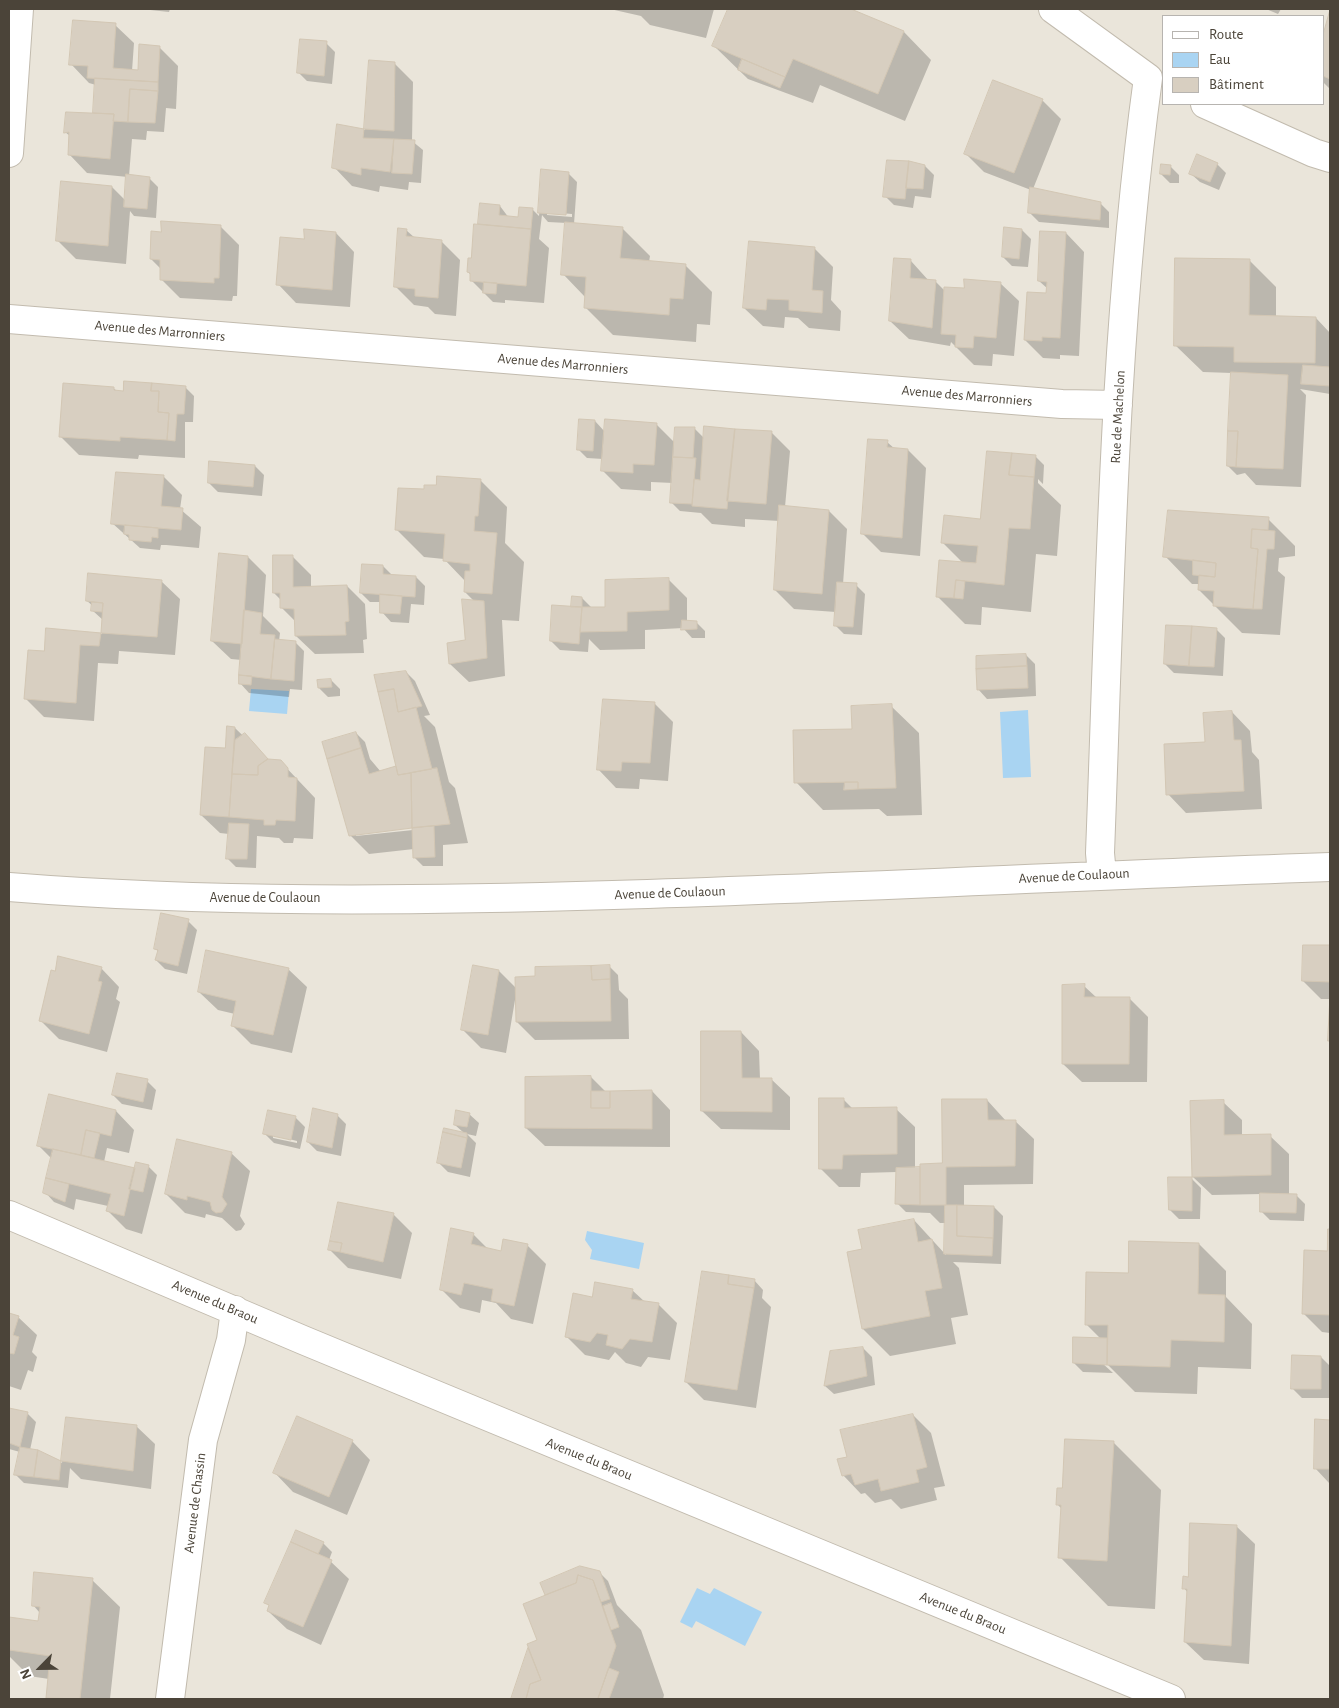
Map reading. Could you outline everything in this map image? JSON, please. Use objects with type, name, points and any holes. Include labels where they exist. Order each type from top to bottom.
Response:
[{"type":"street","points":[[9,153],[19,9]]},
{"type":"street","name":"Rue de Machelon","points":[[1053,9],[1156,81],[1138,154],[1118,405],[1100,853],[1102,874]]},
{"type":"street","points":[[1207,105],[1314,153],[1330,158]]},
{"type":"street","name":"Avenue des Marronniers","points":[[9,319],[1032,401],[1118,405]]},
{"type":"street","name":"Avenue de Coulaoun","points":[[9,887],[214,898],[453,900],[804,889],[1102,874],[1330,867]]},
{"type":"street","name":"Avenue du Braou","points":[[9,1215],[1170,1699]]},
{"type":"street","name":"Avenue de Chassin","points":[[170,1699],[203,1440],[231,1340],[235,1310]]},
{"type":"shaded area","points":[[9,9],[1330,9],[1330,1699],[9,1699]]},
{"type":"water","points":[[251,689],[289,691],[287,714],[249,711]]},
{"type":"water","points":[[1028,710],[1031,777],[1003,778],[1000,712]]},
{"type":"water","points":[[587,1231],[644,1243],[639,1269],[590,1259],[592,1250],[585,1240]]},
{"type":"water","points":[[697,1588],[710,1594],[714,1588],[762,1612],[745,1646],[696,1621],[692,1628],[680,1622]]},
{"type":"building","points":[[728,9],[851,9],[904,31],[878,94],[793,59],[785,77],[712,46]]},
{"type":"building","points":[[1330,10],[1330,79],[1324,76],[1324,31]]},
{"type":"building","points":[[73,20],[116,23],[113,68],[138,70],[139,44],[160,46],[158,82],[87,78],[88,66],[69,65]]},
{"type":"building","points":[[300,39],[327,41],[324,76],[297,73]]},
{"type":"building","points":[[742,59],[785,77],[780,88],[738,70]]},
{"type":"building","points":[[369,60],[395,62],[394,131],[364,129]]},
{"type":"building","points":[[95,78],[158,82],[158,91],[130,89],[128,122],[113,121],[114,114],[93,113]]},
{"type":"building","points":[[993,80],[1043,99],[1014,173],[964,154]]},
{"type":"building","points":[[130,89],[158,91],[155,123],[128,122]]},
{"type":"building","points":[[66,112],[114,114],[110,159],[68,155],[69,132],[64,133]]},
{"type":"building","points":[[337,124],[364,129],[363,138],[394,139],[390,172],[361,168],[361,175],[332,168]]},
{"type":"building","points":[[394,139],[415,140],[412,174],[392,173]]},
{"type":"building","points":[[1197,154],[1218,163],[1210,182],[1189,174]]},
{"type":"building","points":[[887,160],[909,161],[905,199],[883,197]]},
{"type":"building","points":[[909,161],[925,165],[923,189],[906,188]]},
{"type":"building","points":[[1161,164],[1171,165],[1170,175],[1160,174]]},
{"type":"building","points":[[541,169],[569,172],[566,215],[538,213]]},
{"type":"building","points":[[126,174],[150,177],[147,209],[124,207]]},
{"type":"building","points":[[61,181],[112,186],[108,246],[56,241]]},
{"type":"building","points":[[1030,187],[1101,202],[1100,220],[1028,213]]},
{"type":"building","points":[[480,203],[500,205],[499,215],[518,217],[519,207],[533,208],[531,229],[478,224]]},
{"type":"building","points":[[161,221],[221,225],[219,278],[214,278],[214,283],[160,280],[160,260],[150,259],[151,231],[161,232]]},
{"type":"building","points":[[565,222],[623,227],[620,258],[686,264],[683,299],[670,298],[669,315],[584,308],[586,277],[561,275]]},
{"type":"building","points":[[474,224],[531,229],[526,286],[470,281],[470,273],[467,272],[468,258],[471,258]]},
{"type":"building","points":[[1004,227],[1022,229],[1019,259],[1002,257]]},
{"type":"building","points":[[398,228],[407,229],[406,236],[442,240],[438,298],[415,296],[415,289],[394,287]]},
{"type":"building","points":[[304,229],[336,232],[332,290],[276,285],[280,237],[304,239]]},
{"type":"building","points":[[1040,231],[1066,232],[1060,338],[1042,337],[1042,341],[1024,340],[1027,292],[1046,293],[1047,282],[1038,281]]},
{"type":"building","points":[[749,241],[815,247],[812,290],[823,291],[822,313],[789,310],[789,300],[767,299],[766,310],[743,308]]},
{"type":"building","points":[[894,258],[911,259],[910,278],[936,280],[932,328],[889,321]]},
{"type":"building","points":[[1175,258],[1250,259],[1249,315],[1316,317],[1315,363],[1234,362],[1234,347],[1174,346]]},
{"type":"building","points":[[964,279],[1001,282],[996,338],[974,336],[973,348],[955,347],[956,335],[941,334],[944,287],[964,288]]},
{"type":"building","points":[[484,282],[497,283],[496,294],[483,293]]},
{"type":"building","points":[[1303,365],[1330,367],[1330,386],[1301,384]]},
{"type":"building","points":[[1231,372],[1288,375],[1283,469],[1236,467],[1238,431],[1228,431]]},
{"type":"building","points":[[124,381],[152,383],[151,391],[159,391],[158,412],[169,413],[167,440],[120,437],[120,441],[59,437],[63,383],[114,387],[114,390],[123,391]]},
{"type":"building","points":[[152,383],[186,386],[184,414],[177,414],[175,441],[167,440],[169,413],[158,412],[159,391],[151,391]]},
{"type":"building","points":[[579,419],[595,420],[593,451],[577,450]]},
{"type":"building","points":[[605,419],[657,423],[654,465],[633,464],[633,473],[601,471]]},
{"type":"building","points":[[704,426],[735,429],[727,509],[692,506],[694,479],[700,480]]},
{"type":"building","points":[[675,427],[695,427],[693,458],[673,457]]},
{"type":"building","points":[[735,429],[772,431],[766,504],[727,501]]},
{"type":"building","points":[[1228,431],[1238,431],[1236,467],[1227,466]]},
{"type":"building","points":[[868,439],[888,440],[887,447],[908,449],[902,538],[861,534]]},
{"type":"building","points":[[987,451],[1012,453],[1009,475],[1034,477],[1030,529],[1009,528],[1004,585],[956,580],[954,598],[936,597],[939,560],[976,563],[978,546],[941,543],[944,515],[980,519]]},
{"type":"building","points":[[1012,453],[1036,455],[1034,477],[1009,475]]},
{"type":"building","points":[[673,457],[696,458],[692,504],[670,503]]},
{"type":"building","points":[[209,461],[255,465],[253,487],[208,483]]},
{"type":"building","points":[[116,472],[164,475],[161,506],[183,508],[181,530],[111,524]]},
{"type":"building","points":[[437,476],[481,479],[478,516],[475,516],[474,531],[497,533],[492,594],[464,592],[465,571],[470,571],[470,564],[443,561],[445,534],[395,530],[398,488],[424,489],[424,485],[436,485]]},
{"type":"building","points":[[779,505],[829,510],[822,594],[774,590]]},
{"type":"building","points":[[1168,510],[1269,517],[1268,530],[1252,529],[1251,548],[1258,549],[1253,609],[1213,606],[1214,591],[1198,590],[1199,575],[1215,577],[1216,563],[1163,557]]},
{"type":"building","points":[[125,525],[158,528],[158,538],[152,537],[151,542],[129,540],[129,535],[124,534]]},
{"type":"building","points":[[1252,529],[1275,531],[1274,549],[1267,549],[1262,609],[1253,609],[1258,549],[1251,548]]},
{"type":"building","points":[[219,553],[248,556],[242,644],[211,641]]},
{"type":"building","points":[[273,555],[293,555],[293,587],[347,585],[349,621],[345,622],[346,635],[295,636],[294,609],[280,608],[280,593],[273,593]]},
{"type":"building","points":[[1193,560],[1216,563],[1215,577],[1193,575]]},
{"type":"building","points":[[362,564],[383,565],[383,574],[416,576],[415,597],[360,593]]},
{"type":"building","points":[[88,573],[162,580],[157,637],[101,633],[103,603],[86,601]]},
{"type":"building","points":[[669,578],[669,610],[627,612],[627,631],[580,632],[582,607],[605,607],[605,580]]},
{"type":"building","points":[[956,580],[965,581],[963,599],[954,598]]},
{"type":"building","points":[[837,582],[857,583],[853,627],[834,626]]},
{"type":"building","points":[[380,594],[402,596],[400,614],[380,613]]},
{"type":"building","points":[[572,596],[582,597],[582,607],[571,607]]},
{"type":"building","points":[[462,599],[484,601],[487,658],[449,664],[447,643],[465,640]]},
{"type":"building","points":[[92,602],[103,603],[102,612],[91,611]]},
{"type":"building","points":[[552,605],[582,607],[579,644],[550,641]]},
{"type":"building","points":[[244,610],[262,613],[260,634],[275,635],[271,679],[239,675]]},
{"type":"building","points":[[682,620],[697,621],[697,629],[681,630]]},
{"type":"building","points":[[1166,625],[1192,626],[1189,666],[1164,664]]},
{"type":"building","points":[[1192,626],[1217,628],[1214,667],[1189,666]]},
{"type":"building","points":[[46,628],[101,633],[99,646],[80,645],[76,703],[24,699],[28,650],[44,651]]},
{"type":"building","points":[[275,639],[296,641],[294,681],[271,679]]},
{"type":"building","points":[[1026,654],[1027,666],[976,669],[976,656]]},
{"type":"building","points":[[1027,666],[1028,688],[977,690],[976,669]]},
{"type":"building","points":[[406,671],[422,706],[398,712],[394,689],[378,692],[374,675]]},
{"type":"building","points":[[239,675],[252,676],[251,685],[239,684]]},
{"type":"building","points":[[331,679],[332,687],[318,688],[317,680]]},
{"type":"building","points":[[394,689],[398,712],[416,707],[432,769],[398,775],[378,692]]},
{"type":"building","points":[[603,699],[655,702],[650,763],[622,762],[621,771],[597,770]]},
{"type":"building","points":[[892,704],[896,788],[858,789],[858,782],[794,783],[793,730],[852,729],[851,706]]},
{"type":"building","points":[[1232,711],[1234,740],[1241,740],[1244,791],[1166,795],[1164,744],[1205,742],[1203,713]]},
{"type":"building","points":[[227,726],[235,727],[229,817],[200,815],[205,747],[225,748]]},
{"type":"building","points":[[356,732],[361,748],[327,759],[322,742]]},
{"type":"building","points":[[245,733],[268,759],[258,766],[258,775],[232,774],[235,740]]},
{"type":"building","points":[[361,748],[369,774],[396,766],[398,775],[411,773],[412,828],[349,836],[327,759]]},
{"type":"building","points":[[268,759],[281,760],[288,768],[288,777],[297,778],[295,821],[276,820],[275,825],[264,825],[264,820],[229,817],[232,774],[258,775],[258,766]]},
{"type":"building","points":[[437,768],[450,824],[412,828],[411,773]]},
{"type":"building","points":[[845,782],[858,782],[858,789],[844,790]]},
{"type":"building","points":[[229,823],[249,824],[247,859],[226,859]]},
{"type":"building","points":[[434,826],[435,857],[413,858],[412,828]]},
{"type":"building","points":[[161,913],[189,919],[178,966],[155,960],[158,950],[154,949]]},
{"type":"building","points":[[1303,945],[1330,945],[1330,982],[1302,981]]},
{"type":"building","points":[[206,950],[289,968],[273,1035],[231,1026],[236,1001],[198,992]]},
{"type":"building","points":[[58,956],[102,967],[98,981],[102,982],[89,1034],[39,1021],[51,970],[55,971]]},
{"type":"building","points":[[473,965],[499,970],[488,1035],[461,1030]]},
{"type":"building","points":[[610,965],[610,979],[592,980],[591,966]]},
{"type":"building","points":[[591,966],[592,980],[610,979],[611,1021],[516,1022],[515,977],[535,976],[535,967]]},
{"type":"building","points":[[1085,984],[1084,997],[1130,997],[1129,1064],[1062,1064],[1062,985]]},
{"type":"building","points":[[1330,996],[1330,1041],[1328,1041]]},
{"type":"building","points":[[701,1031],[741,1031],[742,1078],[772,1078],[772,1112],[701,1111]]},
{"type":"building","points":[[117,1073],[148,1079],[143,1102],[112,1095]]},
{"type":"building","points":[[591,1076],[591,1108],[610,1108],[610,1091],[652,1090],[652,1129],[525,1128],[525,1077]]},
{"type":"building","points":[[591,1091],[610,1091],[610,1108],[591,1108]]},
{"type":"building","points":[[49,1094],[116,1110],[111,1136],[86,1130],[81,1155],[37,1146]]},
{"type":"building","points":[[819,1098],[844,1098],[844,1108],[897,1107],[897,1154],[843,1155],[842,1169],[819,1169]]},
{"type":"building","points":[[942,1099],[987,1099],[988,1120],[1016,1120],[1015,1166],[946,1167],[946,1205],[920,1205],[920,1164],[942,1163]]},
{"type":"building","points":[[1224,1100],[1224,1135],[1271,1134],[1271,1175],[1192,1177],[1190,1101]]},
{"type":"building","points":[[313,1108],[338,1114],[332,1148],[307,1142]]},
{"type":"building","points":[[268,1110],[296,1116],[291,1140],[263,1134]]},
{"type":"building","points":[[456,1110],[470,1113],[467,1127],[454,1125]]},
{"type":"building","points":[[444,1128],[467,1133],[467,1138],[443,1132]]},
{"type":"building","points":[[86,1130],[100,1133],[94,1158],[81,1155]]},
{"type":"building","points":[[443,1132],[467,1138],[461,1168],[437,1163]]},
{"type":"building","points":[[177,1139],[232,1152],[222,1197],[227,1204],[222,1212],[216,1213],[212,1210],[210,1202],[187,1196],[187,1200],[165,1194]]},
{"type":"building","points":[[53,1149],[135,1168],[124,1216],[106,1211],[111,1194],[46,1178]]},
{"type":"building","points":[[136,1162],[149,1165],[143,1192],[129,1189]]},
{"type":"building","points":[[920,1167],[920,1205],[895,1204],[896,1168]]},
{"type":"building","points":[[1168,1177],[1192,1177],[1192,1211],[1169,1210]]},
{"type":"building","points":[[46,1178],[69,1184],[65,1202],[43,1193]]},
{"type":"building","points":[[1260,1193],[1297,1194],[1296,1213],[1260,1212]]},
{"type":"building","points":[[338,1202],[394,1213],[383,1262],[340,1252],[342,1243],[330,1241]]},
{"type":"building","points":[[945,1205],[957,1205],[957,1236],[993,1238],[992,1256],[944,1254]]},
{"type":"building","points":[[957,1205],[994,1206],[993,1238],[957,1236]]},
{"type":"building","points":[[914,1219],[918,1242],[932,1239],[942,1288],[925,1291],[930,1316],[862,1329],[847,1252],[862,1249],[858,1230]]},
{"type":"building","points":[[451,1228],[474,1233],[471,1244],[501,1251],[503,1239],[528,1244],[514,1306],[491,1301],[493,1289],[464,1283],[461,1295],[440,1290]]},
{"type":"building","points":[[1328,1229],[1330,1229],[1330,1315],[1302,1314],[1304,1250],[1327,1251]]},
{"type":"building","points":[[330,1241],[342,1243],[340,1252],[328,1250]]},
{"type":"building","points":[[1129,1241],[1199,1243],[1198,1294],[1225,1295],[1224,1342],[1171,1340],[1170,1367],[1107,1365],[1108,1325],[1085,1325],[1086,1272],[1128,1273]]},
{"type":"building","points":[[702,1271],[729,1275],[728,1284],[754,1288],[737,1390],[685,1382]]},
{"type":"building","points":[[729,1275],[755,1279],[754,1288],[728,1284]]},
{"type":"building","points":[[595,1282],[633,1289],[631,1299],[659,1303],[652,1342],[630,1339],[622,1349],[606,1345],[608,1335],[597,1333],[590,1342],[565,1337],[573,1293],[592,1297]]},
{"type":"building","points":[[9,1313],[19,1316],[13,1335],[19,1337],[14,1354],[9,1353]]},
{"type":"building","points":[[1073,1337],[1107,1338],[1107,1365],[1073,1363]]},
{"type":"building","points":[[863,1347],[867,1376],[824,1386],[830,1351]]},
{"type":"building","points":[[1292,1355],[1321,1356],[1321,1389],[1291,1389]]},
{"type":"building","points":[[9,1408],[28,1412],[20,1447],[9,1443]]},
{"type":"building","points":[[913,1414],[927,1467],[916,1470],[919,1482],[881,1491],[878,1479],[855,1485],[851,1474],[842,1476],[837,1459],[847,1457],[840,1430]]},
{"type":"building","points":[[297,1416],[353,1440],[329,1497],[273,1473]]},
{"type":"building","points":[[66,1417],[137,1425],[133,1471],[61,1461]]},
{"type":"building","points":[[1315,1419],[1330,1420],[1330,1469],[1314,1469]]},
{"type":"building","points":[[1065,1439],[1114,1441],[1107,1561],[1058,1558],[1061,1505],[1056,1505],[1057,1488],[1062,1488]]},
{"type":"building","points":[[20,1447],[38,1450],[34,1477],[14,1475]]},
{"type":"building","points":[[38,1450],[61,1461],[59,1480],[34,1477]]},
{"type":"building","points":[[1190,1523],[1237,1525],[1231,1646],[1184,1642],[1187,1589],[1182,1589],[1183,1576],[1188,1577]]},
{"type":"building","points":[[296,1530],[324,1542],[318,1554],[291,1542]]},
{"type":"building","points":[[291,1542],[332,1560],[303,1627],[267,1611],[269,1605],[264,1603]]},
{"type":"building","points":[[580,1566],[600,1571],[610,1599],[601,1602],[593,1580],[578,1575],[576,1583],[545,1595],[540,1583]]},
{"type":"building","points":[[34,1572],[93,1578],[80,1699],[46,1698],[50,1656],[9,1650],[9,1617],[38,1621],[40,1607],[32,1606]]},
{"type":"building","points":[[578,1575],[593,1580],[616,1646],[598,1699],[526,1699],[530,1684],[541,1680],[527,1644],[537,1640],[523,1604],[576,1583]]},
{"type":"building","points":[[611,1603],[619,1627],[611,1630],[603,1606]]},
{"type":"building","points":[[528,1648],[541,1680],[530,1684],[526,1699],[511,1699]]},
{"type":"building","points":[[609,1668],[619,1672],[609,1699],[598,1699]]}]
